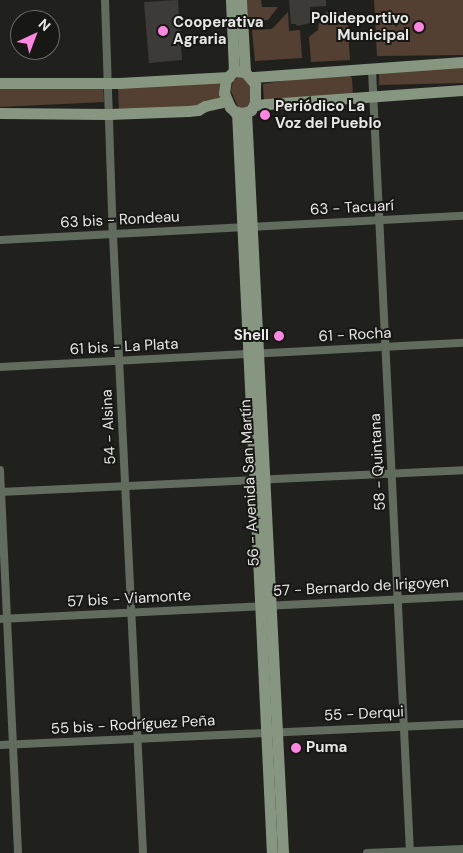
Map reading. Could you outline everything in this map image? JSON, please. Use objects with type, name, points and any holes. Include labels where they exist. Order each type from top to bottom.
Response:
[{"type":"main road","points":[[231,0],[240,74]]},
{"type":"main road","points":[[240,74],[241,0]]},
{"type":"main road","points":[[0,83],[109,82],[240,74],[372,70],[463,62]]},
{"type":"main road","points":[[226,101],[224,85],[240,74]]},
{"type":"main road","name":"56 - Avenida San Martín","points":[[240,74],[256,90],[246,110],[247,226],[272,732],[283,853]]},
{"type":"main road","points":[[0,113],[109,114],[198,110],[205,106],[226,101],[246,110],[463,90]]},
{"type":"main road","name":"56 - Avenida San Martín","points":[[272,732],[272,853]]},
{"type":"street","name":"54 - Alsina","points":[[105,0],[113,235],[133,613],[143,853]]},
{"type":"street","name":"58 - Quintana","points":[[372,70],[387,347],[410,852]]},
{"type":"street","name":"63 - Tacuarí","points":[[247,226],[463,216]]},
{"type":"street","name":"63 bis - Rondeau","points":[[0,240],[247,226]]},
{"type":"street","name":"61 - Rocha","points":[[254,355],[463,343]]},
{"type":"street","name":"61 bis - La Plata","points":[[0,367],[254,355]]},
{"type":"street","points":[[0,470],[4,619],[13,744],[18,853]]},
{"type":"street","points":[[1,492],[126,488],[463,470]]},
{"type":"street","name":"57 - Bernardo de Irigoyen","points":[[265,605],[463,596]]},
{"type":"street","name":"57 bis - Viamonte","points":[[4,619],[265,605]]},
{"type":"street","name":"55 - Derqui","points":[[272,732],[463,724]]},
{"type":"street","name":"55 bis - Rodríguez Peña","points":[[0,745],[272,732]]},
{"type":"street","points":[[367,853],[463,849]]},
{"type":"shaded area","points":[[247,0],[261,0],[262,7],[278,7],[268,20],[248,21]]},
{"type":"shaded area","name":"Polideportivo Municipal","points":[[374,0],[463,0],[463,55],[377,56]]},
{"type":"shaded area","points":[[335,10],[341,14],[347,14],[350,60],[311,62],[309,37],[318,30],[319,23],[325,20],[324,13]]},
{"type":"shaded area","points":[[288,12],[289,31],[300,30],[302,58],[255,61],[252,30],[272,29]]},
{"type":"shaded area","points":[[463,66],[463,83],[379,85],[379,68]]},
{"type":"shaded area","points":[[346,70],[352,78],[353,96],[264,101],[263,84]]},
{"type":"shaded area","points":[[241,75],[251,82],[252,100],[245,109],[238,107],[231,91],[233,81]]},
{"type":"shaded area","points":[[103,82],[104,102],[0,107],[0,87]]},
{"type":"shaded area","points":[[221,82],[225,98],[195,107],[119,111],[118,87]]},
{"type":"building","name":"Cooperativa Agraria","points":[[178,0],[182,60],[149,63],[144,2]]},
{"type":"building","points":[[289,0],[326,0],[326,6],[310,7],[311,23],[297,26],[296,24],[291,24]]},
{"type":"place","name":"Polideportivo Municipal","points":[[419,27]]},
{"type":"place","name":"Cooperativa Agraria","points":[[163,31]]},
{"type":"place","name":"Periódico La Voz del Pueblo","points":[[265,115]]},
{"type":"place","name":"Shell","points":[[279,336]]},
{"type":"place","name":"Puma","points":[[296,748]]}]
